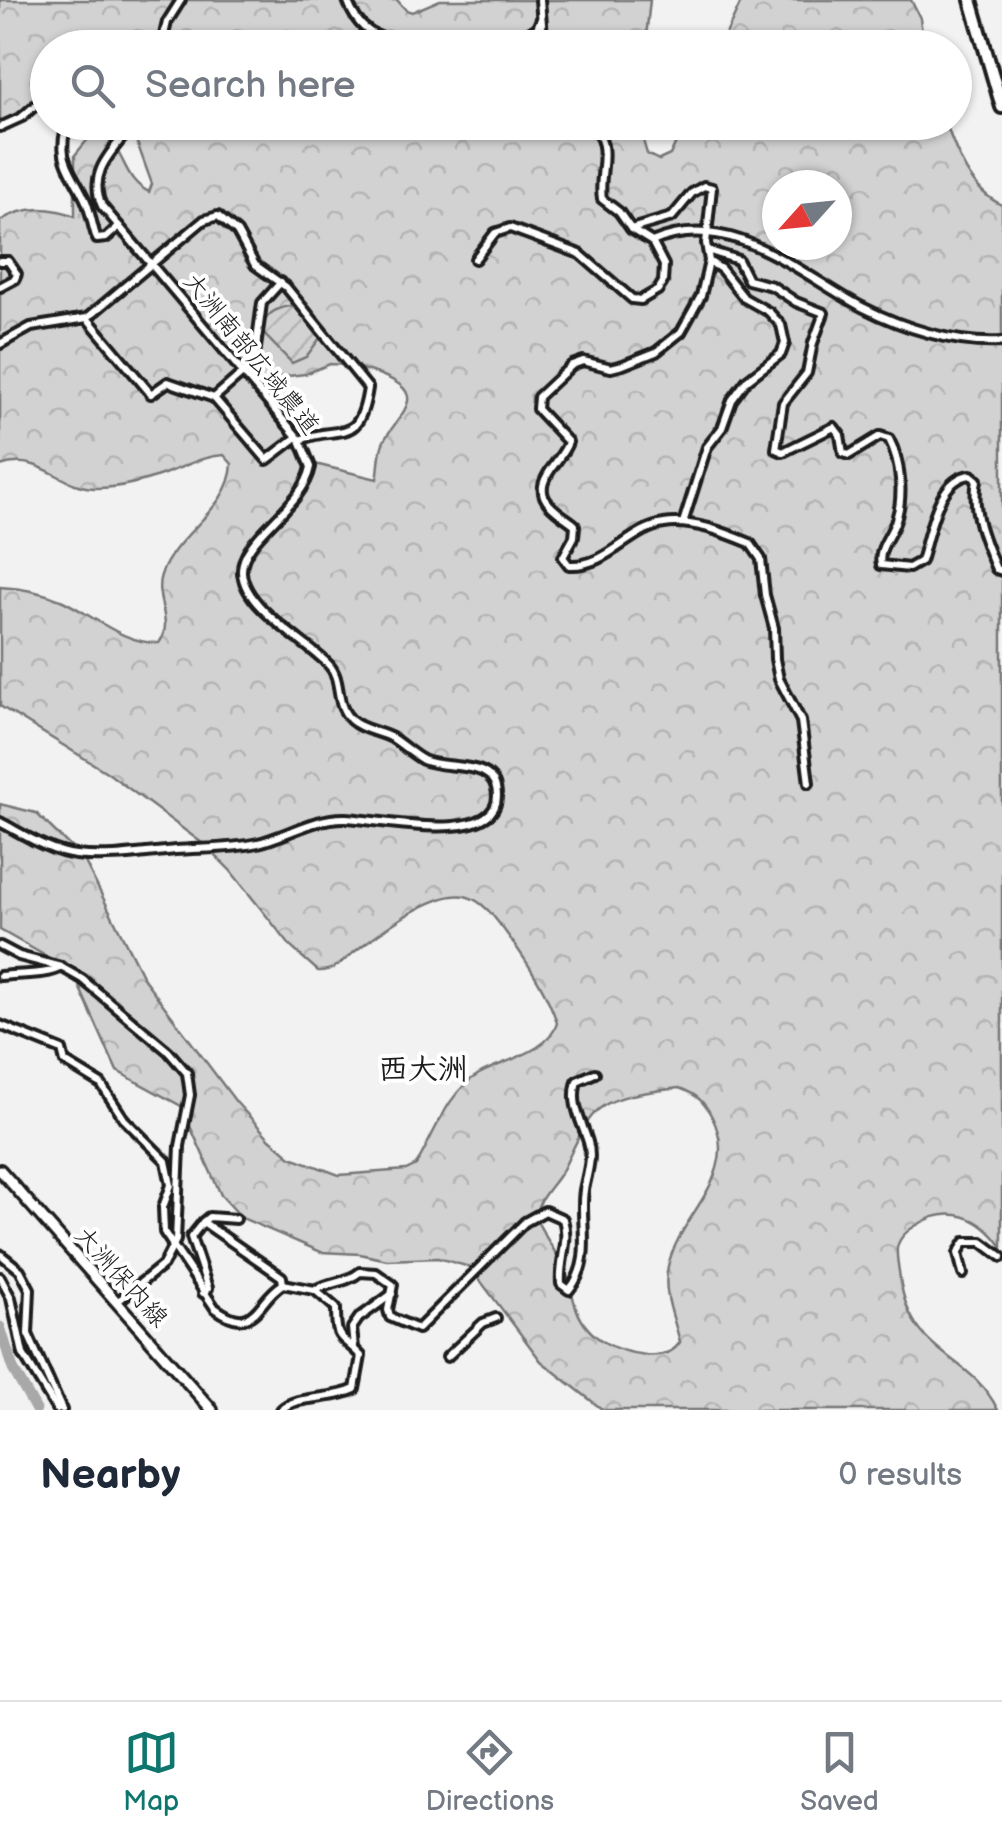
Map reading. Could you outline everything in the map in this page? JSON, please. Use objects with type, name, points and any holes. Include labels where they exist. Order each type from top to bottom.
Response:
[{"type":"highway","points":[[970,0],[1002,107]]},
{"type":"main road","name":"大洲保内線","points":[[0,1170],[212,1410]]},
{"type":"street","points":[[166,30],[181,0]]},
{"type":"street","points":[[347,0],[359,26],[366,30]]},
{"type":"street","points":[[540,0],[541,30]]},
{"type":"street","points":[[533,30],[541,19]]},
{"type":"street","points":[[0,128],[30,111]]},
{"type":"street","points":[[62,140],[63,153],[86,200],[97,238],[106,238],[119,226]]},
{"type":"street","name":"大洲南部広域農道","points":[[0,822],[68,854],[97,856],[246,846],[333,818],[425,827],[464,824],[486,816],[498,798],[488,774],[477,768],[423,760],[393,739],[352,721],[340,703],[332,667],[265,610],[248,588],[242,577],[243,559],[292,505],[308,481],[311,467],[299,439],[96,194],[96,175],[122,140]]},
{"type":"street","points":[[475,259],[495,234],[510,228],[580,254],[632,300],[651,296],[663,282],[664,266],[652,242],[631,228],[602,199],[605,148],[601,140]]},
{"type":"street","points":[[631,228],[672,217],[692,193],[704,186],[712,188],[709,262],[701,296],[690,318],[669,344],[612,368],[583,361],[572,365],[538,396],[537,409],[568,442],[544,478],[542,488],[548,504],[575,525],[574,537],[563,557],[566,563],[592,562],[652,527],[684,523],[756,548],[774,628],[775,659],[780,679],[801,721],[809,783]]},
{"type":"street","points":[[0,344],[31,327],[87,318],[204,220],[218,216],[237,232],[255,266],[281,282],[363,379],[368,388],[357,424],[348,431],[299,439],[267,460],[214,398],[168,382],[151,394],[87,318]]},
{"type":"street","points":[[652,242],[672,234],[708,230],[774,256],[886,318],[962,340],[1002,342]]},
{"type":"street","points":[[708,250],[738,260],[748,280],[772,286],[796,302],[824,313],[807,373],[783,403],[776,449],[783,452],[834,427],[840,435],[843,453],[848,455],[880,436],[889,439],[900,492],[895,525],[880,552],[881,566],[909,568],[921,561],[946,492],[958,476],[972,475],[976,480],[973,500],[988,551],[996,569],[1002,571]]},
{"type":"street","points":[[0,260],[8,261],[17,274],[0,287]]},
{"type":"street","points":[[684,523],[707,447],[722,428],[732,400],[747,380],[781,354],[784,343],[781,325],[769,312],[744,298],[721,270],[709,262]]},
{"type":"street","points":[[214,398],[244,374],[256,354],[264,298],[281,282]]},
{"type":"street","points":[[0,946],[19,956],[61,967],[82,979],[168,1051],[187,1073],[190,1095],[182,1126],[178,1228],[173,1250],[163,1266],[117,1302]]},
{"type":"street","points":[[0,976],[30,971],[48,974],[61,967]]},
{"type":"street","points":[[0,1024],[62,1050],[65,1062],[101,1084],[124,1119],[166,1161],[171,1185],[162,1224],[173,1250],[221,1312],[249,1318],[256,1315],[283,1284],[314,1290],[336,1308],[336,1331],[361,1356],[355,1389],[340,1397],[294,1401],[281,1410]]},
{"type":"street","points":[[314,1290],[332,1281],[350,1280],[360,1272],[376,1273],[393,1285],[390,1316],[418,1329],[525,1222],[545,1211],[563,1219],[566,1244],[560,1284],[564,1289],[574,1286],[587,1234],[584,1192],[590,1162],[589,1144],[579,1125],[574,1092],[577,1082],[595,1073]]},
{"type":"street","points":[[203,1293],[208,1288],[191,1237],[209,1217],[236,1218]]},
{"type":"street","points":[[203,1222],[282,1277],[283,1284]]},
{"type":"street","points":[[962,1274],[958,1253],[966,1242],[982,1242],[1002,1257]]},
{"type":"street","points":[[0,1254],[20,1270],[30,1289],[28,1334],[60,1410]]},
{"type":"street","points":[[0,1277],[11,1298],[23,1354],[60,1410]]},
{"type":"street","points":[[354,1349],[352,1328],[359,1318],[392,1294]]},
{"type":"street","points":[[447,1356],[484,1323],[496,1318]]},
{"type":"green space","points":[[0,0],[397,0],[412,12],[440,0],[650,0],[647,30],[30,30],[30,105],[11,129],[0,128]]},
{"type":"green space","points":[[742,0],[911,0],[922,30],[728,30]]},
{"type":"green space","points":[[87,140],[108,140],[140,186],[149,192],[152,184],[136,140],[643,140],[647,154],[659,160],[670,155],[677,140],[953,140],[973,181],[1002,205],[1002,1247],[974,1221],[964,1216],[941,1215],[907,1232],[898,1244],[897,1255],[906,1305],[916,1325],[928,1340],[972,1375],[998,1410],[603,1410],[541,1361],[470,1267],[438,1258],[387,1260],[321,1252],[242,1218],[221,1195],[181,1106],[117,1071],[78,984],[51,959],[0,930],[0,804],[36,813],[84,860],[144,979],[236,1102],[291,1157],[339,1175],[406,1170],[416,1165],[459,1091],[479,1074],[535,1049],[545,1042],[557,1023],[542,988],[514,944],[490,912],[468,897],[456,896],[426,905],[380,932],[335,967],[318,971],[292,948],[206,846],[108,773],[0,706],[0,587],[48,595],[121,634],[159,643],[165,627],[161,575],[178,546],[213,508],[229,480],[232,464],[224,455],[106,488],[72,483],[27,464],[0,466],[0,221],[18,212],[37,209],[75,216],[75,155]],"holes":[[[330,364],[350,366],[400,385],[408,401],[382,446],[377,479],[311,463],[288,440],[293,412],[280,377],[305,374]],[[685,1090],[699,1099],[712,1117],[719,1138],[719,1157],[714,1176],[668,1266],[668,1295],[680,1342],[674,1349],[656,1355],[624,1351],[604,1342],[582,1320],[566,1272],[535,1217],[583,1129],[600,1108],[620,1098]]]},
{"type":"green space","points":[[290,306],[302,310],[323,334],[306,357],[292,363],[261,331],[271,313]]},
{"type":"green space","points":[[242,379],[290,437],[268,456],[217,398]]},
{"type":"waterway","points":[[0,1327],[13,1369],[36,1410]]},
{"type":"district","name":"西大洲","points":[[423,1070]]}]
